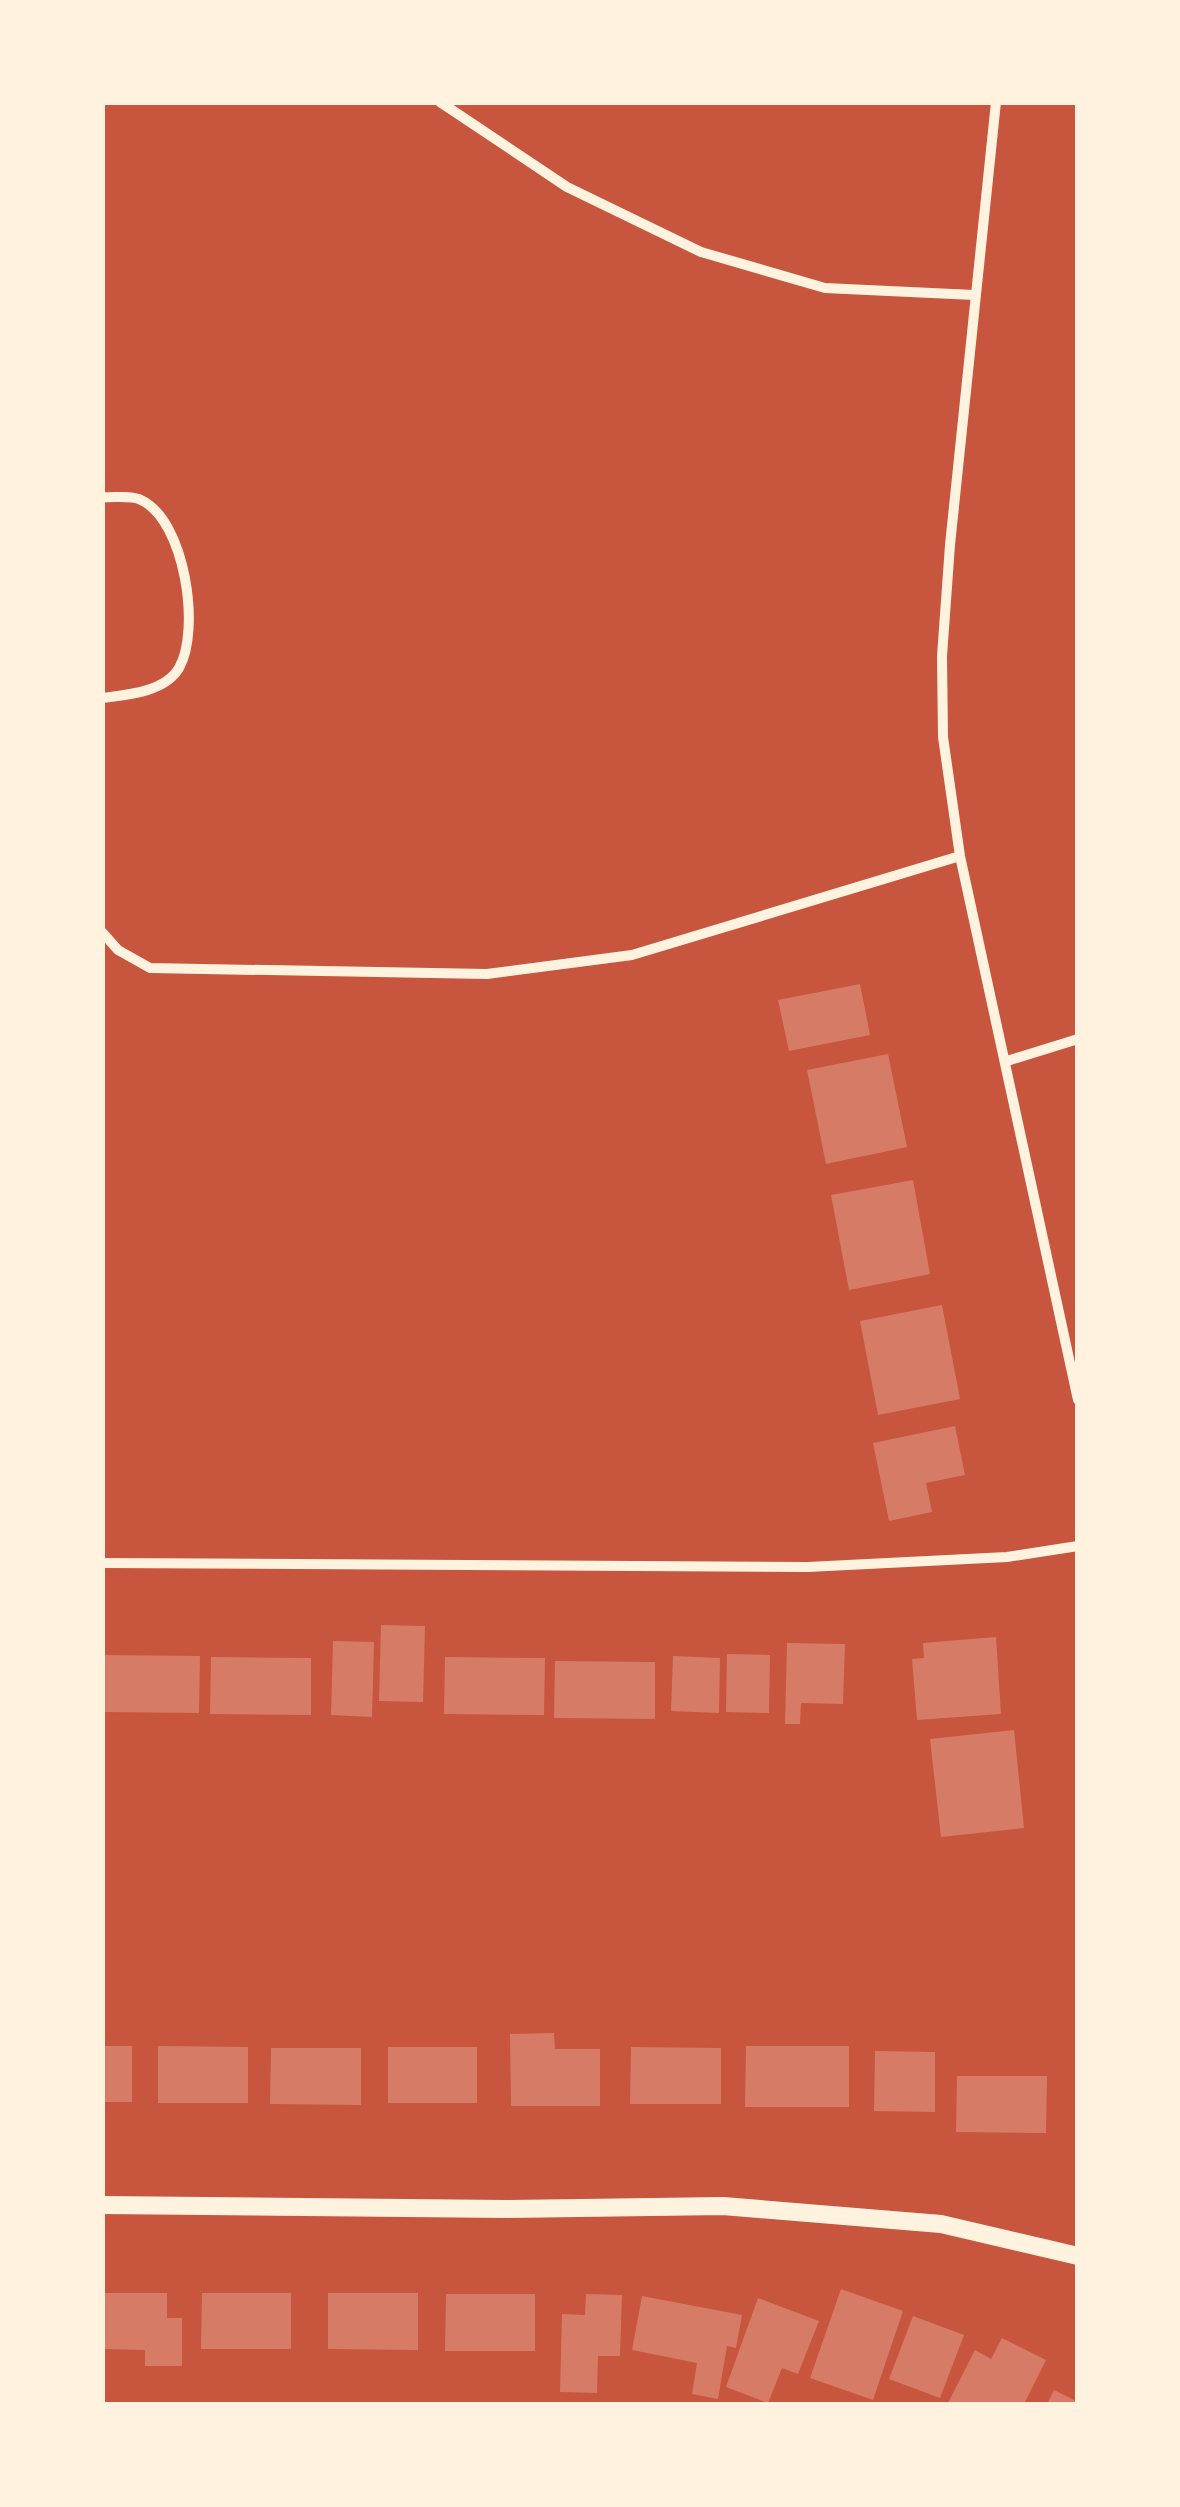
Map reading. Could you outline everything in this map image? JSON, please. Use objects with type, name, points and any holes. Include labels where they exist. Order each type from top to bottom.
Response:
[{"type":"street","points":[[440,102],[567,187],[701,252],[825,288],[974,295]]},
{"type":"street","points":[[996,102],[974,295],[942,656],[943,737],[960,856],[1078,1400]]},
{"type":"street","points":[[102,497],[140,499],[168,522],[180,556],[191,633],[178,671],[144,694],[102,698]]},
{"type":"street","points":[[102,932],[118,950],[150,968],[487,974],[632,955],[960,856]]},
{"type":"street","points":[[1006,1060],[1078,1039]]},
{"type":"street","points":[[102,1563],[808,1566],[1007,1557],[1078,1546]]},
{"type":"street","points":[[102,2205],[507,2209],[724,2206],[941,2224],[1078,2256]]},
{"type":"building","points":[[860,984],[870,1035],[789,1051],[778,1000]]},
{"type":"building","points":[[888,1054],[907,1147],[826,1164],[807,1070]]},
{"type":"building","points":[[913,1180],[930,1274],[849,1290],[831,1195]]},
{"type":"building","points":[[942,1305],[960,1399],[878,1415],[860,1321]]},
{"type":"building","points":[[955,1426],[965,1475],[926,1483],[932,1512],[889,1521],[873,1443]]},
{"type":"building","points":[[381,1625],[425,1626],[423,1702],[379,1701]]},
{"type":"building","points":[[996,1637],[1001,1714],[917,1720],[912,1659],[924,1658],[923,1643]]},
{"type":"building","points":[[333,1641],[374,1642],[372,1717],[331,1715]]},
{"type":"building","points":[[787,1643],[845,1644],[843,1704],[801,1703],[800,1724],[785,1724]]},
{"type":"building","points":[[727,1654],[770,1655],[769,1713],[726,1712]]},
{"type":"building","points":[[102,1655],[200,1656],[199,1713],[102,1712]]},
{"type":"building","points":[[673,1656],[720,1658],[719,1713],[671,1711]]},
{"type":"building","points":[[211,1657],[311,1658],[311,1715],[210,1714]]},
{"type":"building","points":[[445,1657],[545,1658],[544,1715],[444,1714]]},
{"type":"building","points":[[555,1661],[655,1662],[655,1719],[554,1718]]},
{"type":"building","points":[[1014,1730],[1024,1828],[941,1837],[930,1739]]},
{"type":"building","points":[[554,2033],[555,2049],[600,2049],[600,2106],[511,2106],[510,2034]]},
{"type":"building","points":[[102,2046],[132,2046],[132,2102],[102,2102]]},
{"type":"building","points":[[158,2046],[248,2047],[248,2103],[158,2103]]},
{"type":"building","points":[[746,2046],[849,2046],[849,2107],[745,2107]]},
{"type":"building","points":[[388,2047],[477,2047],[477,2103],[388,2103]]},
{"type":"building","points":[[631,2047],[721,2048],[721,2104],[630,2104]]},
{"type":"building","points":[[271,2048],[361,2048],[361,2105],[270,2104]]},
{"type":"building","points":[[875,2051],[935,2052],[935,2112],[874,2111]]},
{"type":"building","points":[[957,2076],[1047,2076],[1046,2133],[956,2132]]},
{"type":"building","points":[[841,2289],[903,2311],[873,2400],[810,2378]]},
{"type":"building","points":[[102,2293],[167,2293],[167,2318],[182,2318],[182,2366],[145,2366],[145,2350],[102,2349]]},
{"type":"building","points":[[202,2293],[291,2293],[291,2349],[201,2349]]},
{"type":"building","points":[[328,2293],[418,2293],[418,2350],[328,2349]]},
{"type":"building","points":[[446,2294],[535,2294],[535,2351],[445,2351]]},
{"type":"building","points":[[586,2294],[622,2295],[620,2356],[598,2356],[597,2393],[560,2392],[562,2314],[585,2315]]},
{"type":"building","points":[[642,2296],[742,2315],[736,2348],[727,2346],[718,2399],[692,2394],[697,2363],[632,2350]]},
{"type":"building","points":[[758,2298],[819,2321],[798,2374],[782,2368],[768,2403],[726,2387]]},
{"type":"building","points":[[913,2316],[964,2335],[940,2398],[889,2379]]},
{"type":"building","points":[[1002,2338],[1046,2360],[1024,2404],[948,2403],[975,2350],[991,2359]]},
{"type":"building","points":[[1054,2390],[1078,2402],[1078,2404],[1047,2404]]}]
